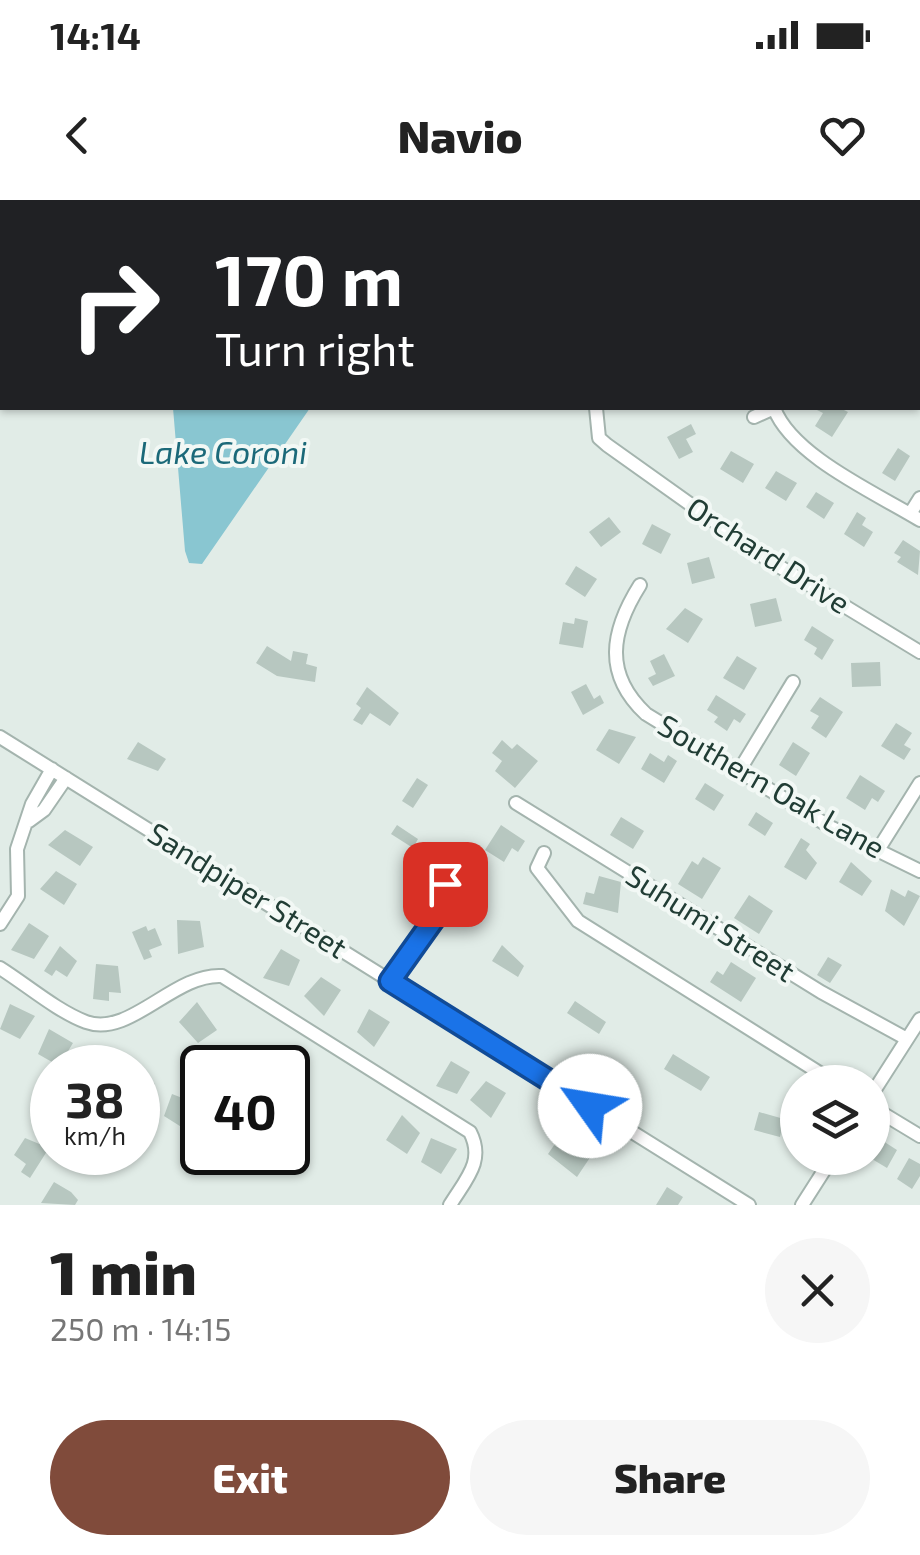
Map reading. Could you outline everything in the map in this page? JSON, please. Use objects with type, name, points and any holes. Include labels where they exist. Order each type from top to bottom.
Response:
[{"type":"street","name":"Orchard Drive","points":[[596,410],[598,438],[620,455],[768,558],[920,652]]},
{"type":"street","points":[[754,416],[769,410]]},
{"type":"street","points":[[775,410],[782,427],[799,444],[915,518],[920,498]]},
{"type":"street","name":"Southern Oak Lane","points":[[640,585],[614,640],[618,680],[646,714],[832,828],[920,870]]},
{"type":"street","points":[[738,771],[794,682]]},
{"type":"street","name":"Sandpiper Street","points":[[0,737],[748,1205]]},
{"type":"street","points":[[0,924],[18,896],[17,849],[32,804],[52,769]]},
{"type":"street","points":[[29,821],[44,810],[66,778]]},
{"type":"street","points":[[878,850],[920,783]]},
{"type":"street","name":"Suhumi Street","points":[[516,803],[821,992],[908,1040]]},
{"type":"street","points":[[544,853],[537,868],[578,920],[807,1065]]},
{"type":"street","points":[[390,981],[437,915],[445,884]]},
{"type":"street","points":[[0,968],[85,1022],[103,1025],[123,1020],[201,975],[222,976],[470,1132],[477,1146],[477,1163],[450,1205]]},
{"type":"street","points":[[890,1067],[920,1020]]},
{"type":"street","points":[[890,1118],[920,1136]]},
{"type":"street","points":[[802,1205],[821,1175]]},
{"type":"water","name":"Lake Coroni","points":[[173,410],[309,410],[202,564],[189,563]]},
{"type":"building","points":[[817,410],[848,412],[832,437],[815,426],[823,413]]},
{"type":"building","points":[[691,424],[696,434],[686,439],[693,452],[679,459],[667,437]]},
{"type":"building","points":[[898,448],[910,456],[895,481],[882,473]]},
{"type":"building","points":[[731,451],[754,464],[743,483],[720,469]]},
{"type":"building","points":[[776,471],[797,483],[786,501],[765,488]]},
{"type":"building","points":[[816,492],[834,503],[824,519],[806,507]]},
{"type":"building","points":[[857,512],[866,518],[862,525],[873,532],[864,547],[844,534]]},
{"type":"building","points":[[609,517],[621,532],[601,547],[589,532]]},
{"type":"building","points":[[652,524],[671,534],[661,554],[642,544]]},
{"type":"building","points":[[903,540],[920,551],[918,575],[897,562],[901,557],[894,553]]},
{"type":"building","points":[[709,557],[715,578],[692,584],[687,563]]},
{"type":"building","points":[[576,566],[597,579],[585,597],[565,584]]},
{"type":"building","points":[[776,598],[782,621],[755,627],[750,604]]},
{"type":"building","points":[[685,608],[703,619],[688,643],[666,629]]},
{"type":"building","points":[[575,618],[588,621],[583,648],[559,644],[563,622],[574,624]]},
{"type":"building","points":[[812,626],[834,640],[822,660],[814,654],[817,648],[804,640]]},
{"type":"building","points":[[267,646],[291,661],[293,651],[308,654],[306,664],[317,667],[315,682],[277,676],[256,663]]},
{"type":"building","points":[[664,654],[675,676],[653,686],[648,678],[656,674],[650,661]]},
{"type":"building","points":[[737,656],[757,668],[744,690],[723,678]]},
{"type":"building","points":[[880,662],[881,686],[852,687],[851,663]]},
{"type":"building","points":[[586,684],[594,699],[600,695],[604,703],[583,715],[571,692]]},
{"type":"building","points":[[367,687],[399,713],[390,726],[370,713],[362,725],[353,720],[361,708],[356,704]]},
{"type":"building","points":[[716,695],[746,714],[740,723],[734,719],[727,731],[714,722],[718,717],[707,710]]},
{"type":"building","points":[[820,697],[843,712],[826,738],[811,728],[819,716],[810,711]]},
{"type":"building","points":[[896,723],[912,733],[904,745],[911,749],[904,760],[881,746]]},
{"type":"building","points":[[609,729],[636,737],[619,764],[596,750]]},
{"type":"building","points":[[502,740],[512,749],[517,744],[538,761],[515,788],[495,771],[502,761],[492,753]]},
{"type":"building","points":[[138,742],[166,759],[158,771],[127,759]]},
{"type":"building","points":[[793,742],[810,753],[796,776],[779,765]]},
{"type":"building","points":[[650,753],[664,762],[668,755],[677,761],[664,783],[641,769]]},
{"type":"building","points":[[860,775],[885,791],[878,802],[872,798],[865,810],[846,798]]},
{"type":"building","points":[[417,778],[428,785],[413,808],[402,801]]},
{"type":"building","points":[[705,783],[724,795],[714,811],[695,799]]},
{"type":"building","points":[[756,812],[773,823],[765,836],[748,825]]},
{"type":"building","points":[[621,817],[644,831],[633,849],[610,835]]},
{"type":"building","points":[[397,825],[418,839],[413,848],[391,834]]},
{"type":"building","points":[[501,825],[525,841],[518,852],[512,848],[504,862],[485,850]]},
{"type":"building","points":[[65,830],[93,847],[80,866],[48,845]]},
{"type":"building","points":[[801,838],[810,844],[806,850],[817,863],[806,880],[784,867]]},
{"type":"building","points":[[703,857],[721,868],[702,899],[678,884],[692,861],[698,865]]},
{"type":"building","points":[[851,862],[872,881],[862,896],[839,882]]},
{"type":"building","points":[[56,871],[77,884],[64,905],[40,889]]},
{"type":"building","points":[[599,876],[621,882],[618,913],[583,904],[586,892],[594,894]]},
{"type":"building","points":[[891,889],[905,897],[908,890],[920,896],[904,926],[885,911]]},
{"type":"building","points":[[749,895],[773,911],[759,934],[734,918]]},
{"type":"building","points":[[177,920],[200,921],[204,947],[178,954]]},
{"type":"building","points":[[29,923],[49,936],[34,959],[11,950]]},
{"type":"building","points":[[146,926],[148,931],[155,928],[162,945],[149,950],[152,957],[144,960],[132,932]]},
{"type":"building","points":[[502,945],[524,966],[518,977],[492,961]]},
{"type":"building","points":[[60,946],[77,961],[67,977],[56,970],[52,976],[44,971]]},
{"type":"building","points":[[281,949],[300,960],[289,986],[263,978]]},
{"type":"building","points":[[828,957],[842,965],[830,983],[817,975]]},
{"type":"building","points":[[731,962],[756,978],[741,1002],[710,982],[717,971],[723,975]]},
{"type":"building","points":[[96,964],[118,966],[121,993],[109,992],[109,1001],[93,999]]},
{"type":"building","points":[[321,977],[341,990],[324,1016],[304,996]]},
{"type":"building","points":[[575,1001],[606,1022],[599,1034],[567,1013]]},
{"type":"building","points":[[197,1002],[217,1030],[198,1043],[179,1022]]},
{"type":"building","points":[[10,1004],[35,1016],[20,1039],[0,1029]]},
{"type":"building","points":[[369,1009],[390,1022],[374,1047],[357,1032]]},
{"type":"building","points":[[49,1029],[73,1043],[72,1045],[42,1045]]},
{"type":"building","points":[[673,1054],[710,1077],[701,1091],[664,1069]]},
{"type":"building","points":[[451,1061],[470,1072],[457,1094],[436,1086]]},
{"type":"building","points":[[486,1081],[506,1093],[491,1118],[470,1100]]},
{"type":"building","points":[[172,1094],[180,1097],[180,1126],[164,1116]]},
{"type":"building","points":[[759,1112],[780,1118],[780,1137],[754,1130]]},
{"type":"building","points":[[402,1115],[420,1133],[407,1154],[386,1140]]},
{"type":"building","points":[[25,1138],[30,1140],[30,1178],[21,1172],[26,1164],[14,1155]]},
{"type":"building","points":[[431,1138],[457,1149],[441,1174],[421,1162]]},
{"type":"building","points":[[559,1138],[591,1156],[577,1177],[548,1154]]},
{"type":"building","points":[[909,1158],[920,1164],[920,1176],[912,1189],[897,1179]]},
{"type":"building","points":[[54,1182],[71,1192],[78,1200],[75,1205],[41,1203]]},
{"type":"building","points":[[667,1187],[683,1197],[678,1205],[656,1205]]},
{"type":"route","points":[[445,884],[432,924],[390,981],[590,1106]]}]
